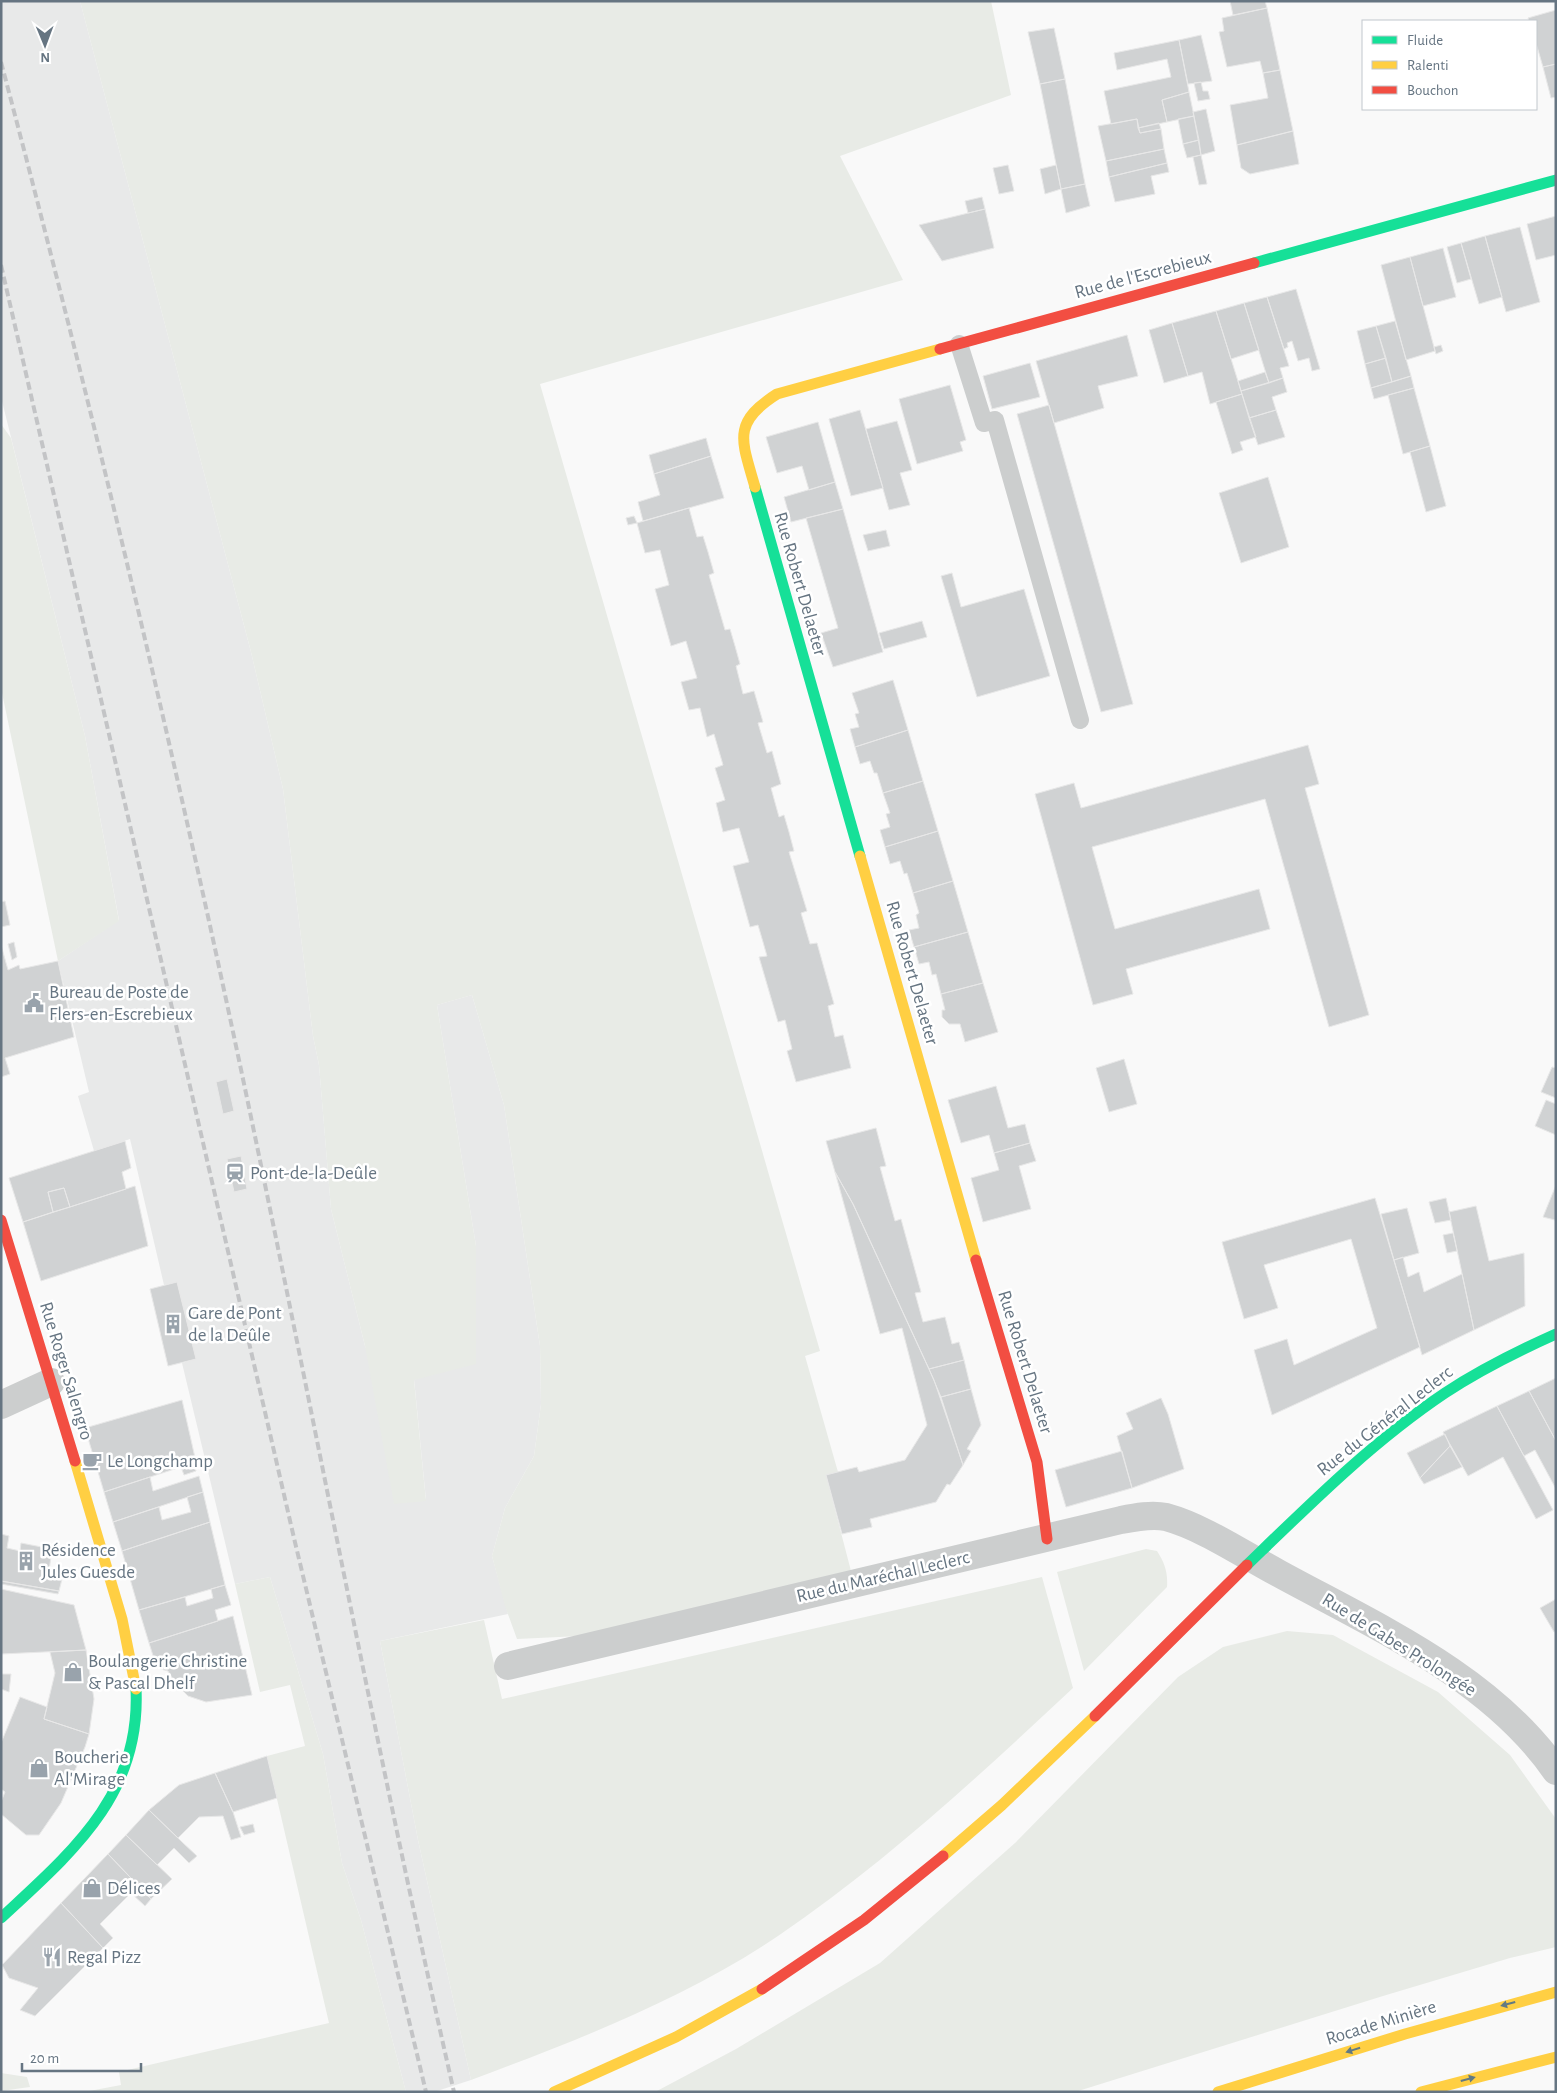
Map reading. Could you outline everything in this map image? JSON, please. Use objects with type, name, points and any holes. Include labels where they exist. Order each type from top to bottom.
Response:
[{"type":"main road","name":"Rue de l'Escrebieux","points":[[746,418],[758,406],[777,394],[1556,180]]},
{"type":"main road","name":"Rue Robert Delaeter","points":[[746,418],[742,433],[745,452],[963,1216],[1037,1462],[1047,1539]]},
{"type":"main road","name":"Rue Roger Salengro","points":[[1,1220],[118,1607],[135,1677],[136,1720],[126,1766],[119,1784],[82,1840],[1,1918]]},
{"type":"main road","name":"Rue du Général Leclerc","points":[[554,2092],[693,2028],[812,1957],[890,1901],[960,1843],[1323,1490],[1411,1418],[1468,1378],[1523,1348],[1556,1334]]},
{"type":"main road","name":"Rocade Minière","points":[[1218,2092],[1405,2034],[1556,1992]]},
{"type":"main road","points":[[1421,2092],[1556,2057]]},
{"type":"street","points":[[1,1405],[51,1382]]},
{"type":"street","name":"Rue du Maréchal Leclerc","points":[[508,1666],[1122,1520],[1146,1516],[1165,1517],[1184,1524],[1251,1558]]},
{"type":"street","name":"Rue de Gabes Prolongée","points":[[1251,1558],[1403,1643],[1468,1685],[1517,1727],[1556,1771]]},
{"type":"lane","points":[[959,344],[984,424],[995,420],[1080,720]]},
{"type":"shaded area","points":[[1,1],[80,1],[251,652],[283,789],[313,1036],[319,1065],[331,1209],[365,1346],[426,1500],[414,1379],[476,1246],[437,1005],[472,995],[504,1105],[540,1346],[541,1404],[534,1456],[505,1508],[492,1556],[508,1614],[380,1641],[418,1840],[471,2080],[434,2092],[406,2092],[361,1920],[342,1863],[323,1754],[270,1577],[235,1584],[182,1363],[196,1359],[177,1282],[164,1285],[130,1139],[94,1151],[78,1096],[89,1092],[58,961],[119,920],[85,736],[1,397]]},
{"type":"shaded area","points":[[80,1],[991,1],[1011,95],[840,156],[903,280],[540,384],[820,1351],[805,1356],[838,1472],[826,1475],[851,1571],[580,1636],[517,1639],[505,1606],[492,1556],[505,1508],[534,1456],[541,1404],[540,1346],[504,1105],[472,995],[437,1005],[476,1246],[476,1364],[414,1380],[426,1501],[394,1504],[365,1346],[331,1209],[319,1065],[313,1036],[283,789],[251,652]]},
{"type":"shaded area","points":[[1,424],[11,438],[85,736],[119,921],[58,961],[1,688]]},
{"type":"shaded area","points":[[1146,1549],[1157,1551],[1160,1555],[1167,1577],[1167,1587],[1084,1671],[1057,1572]]},
{"type":"shaded area","points":[[270,1577],[323,1754],[342,1863],[361,1920],[406,2092],[84,2092],[121,2085],[119,2072],[329,2023],[267,1756],[305,1746],[290,1685],[260,1692],[235,1584]]},
{"type":"shaded area","points":[[1042,1577],[1073,1688],[967,1786],[856,1879],[778,1936],[743,1958],[668,1999],[629,2017],[471,2080],[418,1840],[380,1641],[484,1620],[502,1699]]},
{"type":"shaded area","points":[[1287,1631],[1333,1635],[1438,1692],[1510,1755],[1556,1819],[1556,1947],[1510,1958],[1383,1996],[1075,2092],[655,2092],[736,2049],[880,1963],[1015,1843],[1178,1677],[1223,1647]]},
{"type":"shaded area","points":[[1,2073],[27,2077],[30,2087],[1,2091]]},
{"type":"building","points":[[1230,1],[1265,1],[1267,8],[1233,15]]},
{"type":"building","points":[[1267,8],[1280,70],[1263,73],[1260,61],[1227,67],[1219,32],[1224,31],[1222,18]]},
{"type":"building","points":[[1556,10],[1556,64],[1543,67],[1537,46],[1537,20],[1529,20],[1528,18]]},
{"type":"building","points":[[1054,28],[1065,79],[1040,84],[1028,32]]},
{"type":"building","points":[[1201,35],[1212,81],[1188,84],[1179,40]]},
{"type":"building","points":[[1179,40],[1189,92],[1162,100],[1167,122],[1138,128],[1137,119],[1111,124],[1104,91],[1171,77],[1167,59],[1117,70],[1114,53]]},
{"type":"building","points":[[1556,64],[1556,97],[1551,98],[1543,67]]},
{"type":"building","points":[[1280,70],[1293,131],[1237,145],[1230,105],[1268,98],[1263,73]]},
{"type":"building","points":[[1065,79],[1085,184],[1061,189],[1040,84]]},
{"type":"building","points":[[1201,82],[1203,91],[1208,91],[1210,99],[1198,101],[1194,83]]},
{"type":"building","points":[[1189,92],[1194,116],[1167,122],[1162,100]]},
{"type":"building","points":[[1206,109],[1215,151],[1201,155],[1193,112]]},
{"type":"building","points":[[1194,116],[1199,140],[1183,144],[1178,119]]},
{"type":"building","points":[[1137,119],[1140,133],[1161,129],[1164,149],[1106,161],[1098,126]]},
{"type":"building","points":[[1159,123],[1161,129],[1140,133],[1138,128]]},
{"type":"building","points":[[1293,131],[1299,164],[1250,174],[1241,168],[1237,145]]},
{"type":"building","points":[[1199,140],[1201,155],[1187,158],[1183,144]]},
{"type":"building","points":[[1164,149],[1167,163],[1109,177],[1106,161]]},
{"type":"building","points":[[1201,155],[1207,184],[1199,185],[1193,157]]},
{"type":"building","points":[[1167,163],[1169,172],[1151,176],[1155,194],[1115,202],[1109,177]]},
{"type":"building","points":[[1008,165],[1014,191],[999,194],[993,168]]},
{"type":"building","points":[[1056,165],[1061,189],[1045,194],[1040,169]]},
{"type":"building","points":[[1085,184],[1090,206],[1066,213],[1061,189]]},
{"type":"building","points":[[982,197],[985,209],[968,213],[965,201]]},
{"type":"building","points":[[985,209],[994,248],[942,261],[919,225]]},
{"type":"building","points":[[1556,216],[1556,255],[1536,260],[1527,224]]},
{"type":"building","points":[[1520,227],[1540,302],[1506,312],[1485,236]]},
{"type":"building","points":[[1485,236],[1502,297],[1479,304],[1461,243]]},
{"type":"building","points":[[1461,243],[1471,279],[1457,283],[1447,247]]},
{"type":"building","points":[[1443,248],[1456,297],[1423,306],[1410,257]]},
{"type":"building","points":[[1410,257],[1435,351],[1406,360],[1381,265]]},
{"type":"building","points":[[1296,289],[1320,369],[1312,371],[1309,358],[1298,361],[1292,341],[1287,343],[1288,347],[1284,349],[1267,297]]},
{"type":"building","points":[[1267,297],[1289,366],[1280,368],[1283,378],[1269,383],[1244,303]]},
{"type":"building","points":[[1244,303],[1259,350],[1231,359],[1216,311]]},
{"type":"building","points":[[1216,311],[1242,394],[1210,404],[1202,372],[1188,376],[1172,323]]},
{"type":"building","points":[[1395,321],[1411,376],[1392,382],[1376,326]]},
{"type":"building","points":[[1172,323],[1188,376],[1164,383],[1149,330]]},
{"type":"building","points":[[1376,326],[1386,358],[1365,364],[1357,331]]},
{"type":"building","points":[[1127,335],[1138,376],[1098,386],[1104,408],[1054,423],[1036,361]]},
{"type":"building","points":[[1441,345],[1443,351],[1436,354],[1434,347]]},
{"type":"building","points":[[1386,358],[1392,382],[1371,388],[1365,364]]},
{"type":"building","points":[[1030,363],[1040,397],[992,409],[983,376]]},
{"type":"building","points":[[1265,372],[1269,383],[1241,391],[1238,381]]},
{"type":"building","points":[[1411,376],[1414,388],[1374,399],[1371,388]]},
{"type":"building","points":[[1283,378],[1287,392],[1272,397],[1276,410],[1249,418],[1241,391]]},
{"type":"building","points":[[950,385],[966,440],[960,442],[963,451],[917,464],[899,399]]},
{"type":"building","points":[[1414,388],[1430,446],[1403,454],[1388,395]]},
{"type":"building","points":[[1242,394],[1256,437],[1240,442],[1243,450],[1232,454],[1216,402]]},
{"type":"building","points":[[1049,405],[1133,704],[1101,712],[1017,414]]},
{"type":"building","points":[[860,410],[883,488],[851,496],[829,419]]},
{"type":"building","points":[[1276,410],[1285,437],[1258,445],[1249,418]]},
{"type":"building","points":[[897,421],[912,470],[900,473],[910,505],[889,510],[866,429]]},
{"type":"building","points":[[818,422],[835,482],[809,490],[802,466],[777,473],[766,437]]},
{"type":"building","points":[[706,438],[711,456],[654,474],[649,455]]},
{"type":"building","points":[[1430,446],[1446,506],[1426,512],[1410,452]]},
{"type":"building","points":[[711,456],[724,498],[643,521],[638,502],[660,495],[654,474]]},
{"type":"building","points":[[1268,477],[1289,547],[1241,563],[1219,493]]},
{"type":"building","points":[[835,482],[843,509],[791,522],[784,497]]},
{"type":"building","points":[[689,508],[697,537],[703,536],[708,552],[714,573],[709,575],[725,630],[730,629],[735,646],[740,664],[736,666],[743,694],[754,691],[763,722],[758,723],[767,753],[772,751],[781,784],[771,788],[779,817],[784,815],[794,851],[789,852],[807,911],[801,913],[810,944],[817,943],[834,1004],[828,1006],[835,1037],[843,1035],[851,1068],[796,1082],[787,1051],[792,1049],[785,1020],[778,1022],[759,957],[767,956],[763,942],[758,925],[750,927],[733,866],[749,862],[739,828],[723,832],[716,803],[725,800],[715,768],[723,765],[714,734],[707,737],[700,708],[689,710],[681,682],[697,678],[686,641],[671,646],[655,589],[669,585],[660,550],[645,553],[637,523]]},
{"type":"building","points":[[843,509],[883,652],[833,667],[821,633],[838,628],[806,518]]},
{"type":"building","points":[[634,516],[637,523],[628,525],[626,518]]},
{"type":"building","points":[[886,530],[890,546],[868,551],[863,535]]},
{"type":"building","points":[[952,573],[961,607],[1024,589],[1050,676],[977,697],[941,576]]},
{"type":"building","points":[[922,621],[927,637],[884,649],[879,633]]},
{"type":"building","points":[[893,680],[908,730],[855,747],[850,729],[859,727],[855,714],[859,713],[852,693]]},
{"type":"building","points":[[908,730],[923,781],[883,793],[877,773],[874,773],[870,761],[860,764],[855,747]]},
{"type":"building","points":[[1308,745],[1319,784],[1305,788],[1369,1015],[1329,1027],[1265,799],[1092,847],[1115,929],[1259,889],[1270,929],[1126,969],[1133,994],[1093,1005],[1035,794],[1074,783],[1081,808]]},
{"type":"building","points":[[923,781],[938,831],[885,847],[880,830],[890,827],[886,814],[890,813],[883,793]]},
{"type":"building","points":[[938,831],[953,881],[913,893],[907,873],[904,874],[900,861],[890,864],[885,847]]},
{"type":"building","points":[[953,881],[968,932],[914,947],[909,930],[919,928],[916,915],[919,913],[913,893]]},
{"type":"building","points":[[5,901],[10,925],[1,927],[1,902]]},
{"type":"building","points":[[968,932],[983,983],[941,994],[936,974],[932,975],[929,962],[919,964],[914,947]]},
{"type":"building","points":[[14,942],[17,957],[12,960],[8,944]]},
{"type":"building","name":"Bureau de Poste de Flers-en-Escrebieux","points":[[1,945],[8,970],[19,965],[20,969],[58,961],[74,1037],[5,1058],[10,1074],[1,1077]]},
{"type":"building","points":[[983,983],[998,1032],[965,1042],[960,1024],[949,1024],[942,1017],[942,1010],[945,1010],[941,994]]},
{"type":"building","points":[[1124,1059],[1137,1104],[1109,1112],[1096,1068]]},
{"type":"building","points":[[1552,1067],[1556,1068],[1556,1098],[1541,1092]]},
{"type":"building","points":[[227,1079],[234,1111],[223,1114],[216,1082]]},
{"type":"building","points":[[996,1086],[1008,1128],[1025,1124],[1030,1143],[994,1153],[989,1135],[961,1143],[948,1100]]},
{"type":"building","points":[[1546,1100],[1556,1104],[1556,1135],[1535,1126]]},
{"type":"building","points":[[876,1128],[886,1166],[880,1167],[895,1221],[901,1219],[921,1292],[915,1293],[923,1322],[945,1317],[952,1344],[959,1342],[964,1360],[929,1369],[853,1204],[835,1172],[826,1141]]},
{"type":"building","points":[[125,1141],[131,1168],[122,1172],[126,1189],[70,1207],[64,1188],[48,1192],[53,1212],[23,1222],[9,1178]]},
{"type":"building","points":[[1030,1143],[1036,1161],[1019,1166],[1031,1209],[983,1222],[971,1178],[999,1170],[994,1153]]},
{"type":"building","points":[[241,1156],[247,1189],[234,1192],[227,1159]]},
{"type":"building","points":[[835,1172],[853,1204],[934,1380],[963,1465],[950,1485],[947,1484],[936,1502],[870,1519],[872,1527],[842,1534],[826,1475],[857,1467],[859,1472],[905,1460],[927,1425],[902,1328],[880,1334]]},
{"type":"building","points":[[1556,1185],[1556,1218],[1555,1220],[1543,1217]]},
{"type":"building","points":[[135,1186],[148,1246],[41,1281],[23,1222]]},
{"type":"building","points":[[64,1188],[70,1207],[53,1212],[48,1192]]},
{"type":"building","points":[[1375,1198],[1420,1347],[1272,1415],[1254,1350],[1287,1339],[1294,1365],[1377,1328],[1351,1239],[1264,1265],[1278,1308],[1244,1319],[1222,1242]]},
{"type":"building","points":[[1446,1198],[1451,1220],[1435,1223],[1429,1202]]},
{"type":"building","points":[[1476,1206],[1489,1261],[1524,1253],[1525,1306],[1474,1330],[1449,1212]]},
{"type":"building","points":[[1407,1208],[1419,1253],[1394,1260],[1381,1214]]},
{"type":"building","points":[[1453,1233],[1457,1251],[1447,1253],[1443,1235]]},
{"type":"building","points":[[1403,1257],[1408,1277],[1419,1272],[1424,1292],[1462,1274],[1474,1330],[1422,1355],[1394,1260]]},
{"type":"building","name":"Gare de Pont de la Deûle","points":[[177,1282],[196,1359],[168,1366],[150,1289]]},
{"type":"building","points":[[964,1360],[971,1389],[941,1397],[929,1369]]},
{"type":"building","points":[[1556,1378],[1556,1441],[1529,1391]]},
{"type":"building","points":[[971,1389],[981,1425],[967,1449],[971,1451],[963,1465],[941,1397]]},
{"type":"building","points":[[1529,1391],[1556,1441],[1556,1489],[1535,1450],[1524,1456],[1497,1406]]},
{"type":"building","points":[[1161,1398],[1168,1414],[1184,1469],[1132,1488],[1117,1436],[1133,1429],[1126,1413]]},
{"type":"building","points":[[182,1400],[196,1462],[104,1492],[85,1428]]},
{"type":"building","points":[[1497,1406],[1553,1510],[1536,1519],[1503,1457],[1468,1476],[1443,1432]]},
{"type":"building","points":[[1445,1434],[1450,1446],[1420,1478],[1407,1453]]},
{"type":"building","points":[[1450,1446],[1462,1467],[1424,1484],[1420,1478]]},
{"type":"building","points":[[1122,1451],[1132,1488],[1066,1507],[1055,1470]]},
{"type":"building","points":[[194,1464],[196,1471],[184,1475],[181,1467]]},
{"type":"building","points":[[199,1476],[203,1492],[113,1522],[104,1492],[150,1477],[153,1491]]},
{"type":"building","points":[[203,1492],[210,1522],[122,1551],[113,1522],[159,1507],[162,1520],[191,1512],[187,1497]]},
{"type":"building","points":[[210,1522],[225,1585],[139,1610],[122,1551]]},
{"type":"building","name":"Résidence Jules Guesde","points":[[1,1534],[9,1536],[7,1548],[20,1551],[21,1543],[52,1549],[49,1571],[63,1575],[59,1591],[1,1581]]},
{"type":"building","points":[[1,1581],[59,1591],[58,1594],[1,1584]]},
{"type":"building","points":[[225,1585],[231,1605],[215,1610],[218,1621],[149,1643],[139,1610],[185,1597],[187,1606],[213,1598],[211,1589]]},
{"type":"building","points":[[1,1589],[74,1605],[86,1650],[1,1654]]},
{"type":"building","points":[[1556,1599],[1556,1631],[1554,1632],[1540,1608]]},
{"type":"building","points":[[233,1616],[252,1695],[206,1702],[188,1696],[175,1683],[168,1671],[157,1668],[149,1643]]},
{"type":"building","points":[[86,1650],[94,1699],[89,1734],[44,1719],[55,1673],[50,1652]]},
{"type":"building","points":[[1,1674],[11,1674],[9,1692],[1,1689]]},
{"type":"building","name":"Boucherie Al'Mirage","points":[[20,1697],[47,1707],[44,1719],[89,1734],[61,1803],[39,1835],[26,1835],[1,1814],[1,1802],[5,1792],[1,1789],[1,1743]]},
{"type":"building","points":[[267,1756],[277,1798],[233,1812],[215,1773]]},
{"type":"building","points":[[215,1773],[233,1812],[241,1837],[231,1840],[223,1816],[199,1817],[178,1838],[149,1810],[179,1785]]},
{"type":"building","points":[[149,1810],[197,1856],[189,1863],[174,1848],[157,1865],[126,1835]]},
{"type":"building","points":[[253,1824],[255,1832],[244,1835],[240,1827]]},
{"type":"building","points":[[126,1835],[172,1879],[151,1899],[108,1854]]},
{"type":"building","points":[[108,1854],[151,1899],[145,1906],[131,1893],[100,1924],[113,1938],[103,1948],[61,1903]]},
{"type":"building","name":"Regal Pizz","points":[[61,1903],[103,1948],[35,2016],[20,2010],[38,1988],[9,1978],[2,1965]]},
{"type":"railway","points":[[1,62],[98,442],[216,951],[372,1712],[454,2092]]},
{"type":"railway","points":[[1,265],[294,1538],[426,2092]]},
{"type":"traffic: fast","points":[[1254,263],[1556,180]]},
{"type":"traffic: fast","points":[[755,487],[860,856]]},
{"type":"traffic: fast","points":[[1247,1565],[1342,1474],[1418,1412],[1485,1369],[1556,1334]]},
{"type":"traffic: fast","points":[[1,1918],[53,1869],[76,1844],[97,1818],[114,1791],[127,1760],[135,1727],[136,1689]]},
{"type":"traffic: slow","points":[[755,487],[746,457],[744,434],[746,424],[752,414],[762,404],[777,394],[940,349]]},
{"type":"traffic: slow","points":[[860,856],[976,1260]]},
{"type":"traffic: slow","points":[[75,1461],[122,1619],[136,1689]]},
{"type":"traffic: slow","points":[[943,1856],[1002,1805],[1095,1716]]},
{"type":"traffic: slow","points":[[554,2092],[676,2037],[762,1989]]},
{"type":"traffic: slow","points":[[1218,2092],[1405,2034],[1556,1992]]},
{"type":"traffic: slow","points":[[1421,2092],[1556,2057]]},
{"type":"traffic: jam","points":[[940,349],[1254,263]]},
{"type":"traffic: jam","points":[[1,1220],[75,1461]]},
{"type":"traffic: jam","points":[[976,1260],[1037,1462],[1047,1539]]},
{"type":"traffic: jam","points":[[1095,1716],[1247,1565]]},
{"type":"traffic: jam","points":[[762,1989],[864,1920],[943,1856]]},
{"type":"place","name":"Bureau de Poste de Flers-en-Escrebieux","points":[[34,1003]]},
{"type":"place","name":"Pont-de-la-Deûle","points":[[235,1173]]},
{"type":"place","name":"Gare de Pont de la Deûle","points":[[173,1324]]},
{"type":"place","name":"Le Longchamp","points":[[92,1461]]},
{"type":"place","name":"Résidence Jules Guesde","points":[[26,1561]]},
{"type":"place","name":"Boulangerie Christine & Pascal Dhelf","points":[[73,1672]]},
{"type":"place","name":"Boucherie Al'Mirage","points":[[39,1768]]},
{"type":"place","name":"Délices","points":[[92,1888]]},
{"type":"place","name":"Regal Pizz","points":[[52,1957]]}]
